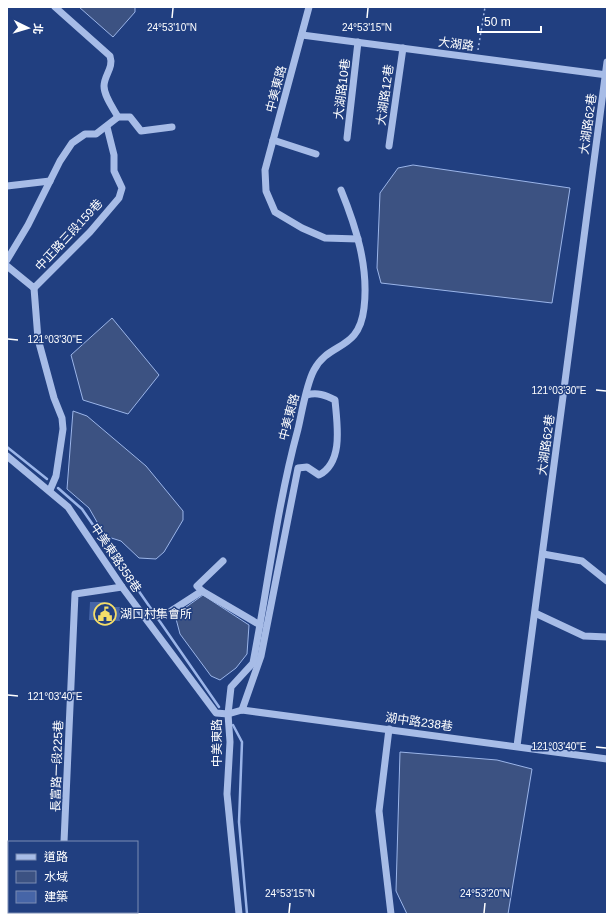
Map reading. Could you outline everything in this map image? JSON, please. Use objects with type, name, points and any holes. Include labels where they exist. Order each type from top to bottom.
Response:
[{"type":"street","points":[[55,7],[110,56],[112,63],[104,84],[104,90],[118,117]]},
{"type":"street","name":"中美東路","points":[[239,914],[227,794],[230,742],[228,714],[231,687],[253,663],[287,468],[314,370],[328,353],[347,344],[359,330],[364,308],[365,274],[358,239],[325,238],[302,228],[275,212],[266,191],[265,170],[309,7]]},
{"type":"street","name":"大湖路","points":[[302,35],[606,75]]},
{"type":"street","name":"大湖路10巷","points":[[347,138],[358,42]]},
{"type":"street","name":"大湖路12巷","points":[[389,146],[403,48]]},
{"type":"street","name":"大湖路62巷","points":[[517,746],[607,62]]},
{"type":"street","points":[[7,260],[28,225],[50,181],[72,143],[85,134],[96,134],[108,127],[118,117],[130,117],[141,131],[172,127]]},
{"type":"street","name":"中正路三段159巷","points":[[34,288],[90,232],[119,198],[122,188],[114,171],[114,155],[108,127]]},
{"type":"street","points":[[273,140],[316,154]]},
{"type":"street","points":[[7,186],[50,181]]},
{"type":"street","points":[[341,190],[355,223],[358,239]]},
{"type":"street","name":"中正路三段159巷","points":[[7,266],[34,288],[38,339],[54,398],[62,418],[63,429],[56,476],[50,490]]},
{"type":"street","points":[[242,710],[261,656],[298,468],[307,467],[319,475],[326,472],[336,454],[337,428],[335,400],[324,395],[314,393],[307,395]]},
{"type":"street","name":"中美東路358巷","points":[[7,456],[50,490],[68,507],[122,588],[216,713],[228,714]]},
{"type":"street","points":[[542,554],[582,561],[607,582]]},
{"type":"street","points":[[223,561],[197,586],[202,591],[260,625]]},
{"type":"street","name":"長富路一段225巷","points":[[64,841],[75,594],[122,588]]},
{"type":"street","points":[[171,611],[202,591]]},
{"type":"street","points":[[535,613],[584,636],[607,637]]},
{"type":"street","name":"湖中路238巷","points":[[228,714],[242,710],[607,759]]},
{"type":"street","points":[[389,729],[379,811],[391,914]]},
{"type":"path","points":[[476,57],[485,7]]},
{"type":"water","points":[[79,7],[135,7],[135,12],[113,37]]},
{"type":"water","points":[[413,165],[570,188],[552,303],[381,283],[377,268],[380,193],[398,168]]},
{"type":"water","points":[[112,318],[159,375],[128,414],[83,400],[71,355]]},
{"type":"water","points":[[73,411],[87,416],[146,466],[183,511],[183,520],[164,552],[156,559],[139,558],[121,541],[105,536],[89,508],[67,489]]},
{"type":"water","points":[[203,595],[249,625],[247,654],[236,668],[220,680],[211,676],[180,634],[175,615]]},
{"type":"water","points":[[400,752],[497,760],[532,769],[508,914],[407,914],[396,891]]},
{"type":"building","name":"湖口村集會所","points":[[90,602],[105,602],[104,607],[121,607],[120,621],[89,620]]},
{"type":"waterway","points":[[7,447],[47,479]]},
{"type":"waterway","points":[[58,488],[82,509],[219,707]]},
{"type":"waterway","points":[[233,725],[242,742],[239,822],[247,914]]},
{"type":"place","name":"湖口村集會所","points":[[105,614]]}]
